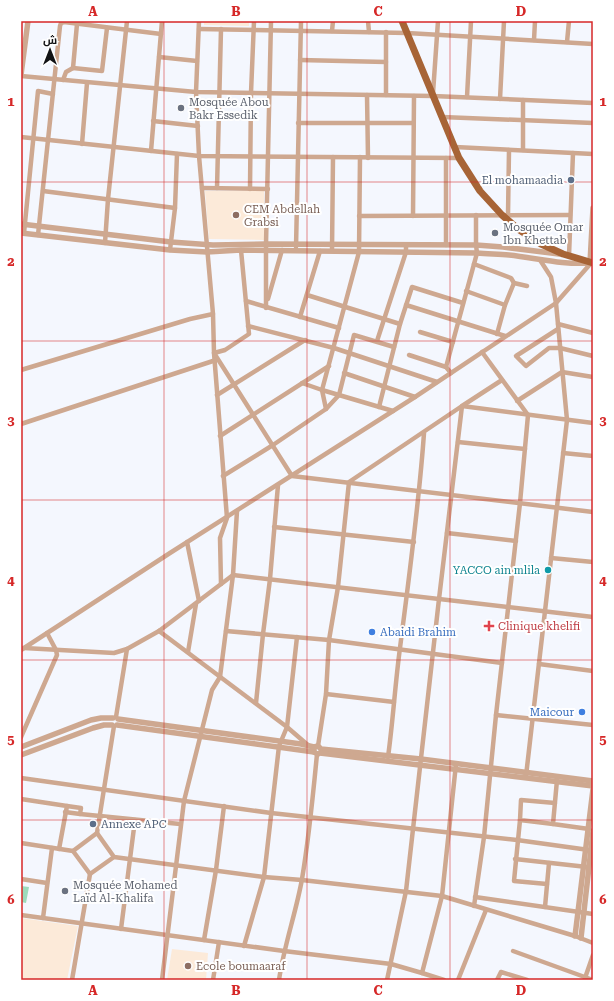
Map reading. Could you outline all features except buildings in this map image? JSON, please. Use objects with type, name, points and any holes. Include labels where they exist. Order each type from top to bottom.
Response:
[{"type":"main road","points":[[403,22],[459,158],[480,191],[518,229],[541,244],[566,255],[592,262]]},
{"type":"street","points":[[28,21],[21,75],[155,90],[218,93],[467,97],[593,103]]},
{"type":"street","points":[[105,243],[113,147],[127,21]]},
{"type":"street","points":[[151,151],[162,21]]},
{"type":"street","points":[[199,21],[196,92],[199,156],[213,314],[214,354],[216,360],[217,395],[226,518],[220,538],[221,584]]},
{"type":"street","points":[[250,189],[251,93],[254,21]]},
{"type":"street","points":[[266,306],[271,21]]},
{"type":"street","points":[[296,250],[301,21]]},
{"type":"street","points":[[332,31],[333,21]]},
{"type":"street","points":[[368,21],[369,32]]},
{"type":"street","points":[[433,96],[438,21]]},
{"type":"street","points":[[467,97],[471,21]]},
{"type":"street","points":[[500,99],[504,21]]},
{"type":"street","points":[[534,40],[535,21]]},
{"type":"street","points":[[568,42],[569,21]]},
{"type":"street","points":[[38,235],[61,23],[64,22],[161,34]]},
{"type":"street","points":[[73,68],[77,24]]},
{"type":"street","points":[[63,80],[66,72],[73,68],[102,71],[107,28]]},
{"type":"street","points":[[199,29],[386,32],[593,44]]},
{"type":"street","points":[[217,188],[218,93],[221,29]]},
{"type":"street","points":[[386,32],[386,95]]},
{"type":"street","points":[[159,57],[198,61]]},
{"type":"street","points":[[300,60],[386,62]]},
{"type":"street","points":[[82,144],[87,83]]},
{"type":"street","points":[[53,94],[38,92],[34,138],[22,233],[170,250],[207,252],[242,250],[296,250],[477,253],[510,255],[564,264],[592,262]]},
{"type":"street","points":[[367,95],[368,158]]},
{"type":"street","points":[[413,216],[414,96]]},
{"type":"street","points":[[523,100],[523,150]]},
{"type":"street","points":[[442,117],[593,123]]},
{"type":"street","points":[[153,121],[198,126]]},
{"type":"street","points":[[298,123],[413,124]]},
{"type":"street","points":[[21,137],[199,156],[459,158]]},
{"type":"street","points":[[455,147],[593,154]]},
{"type":"street","points":[[505,215],[509,150]]},
{"type":"street","points":[[23,224],[171,242],[206,244],[476,245],[566,255],[570,215],[573,153]]},
{"type":"street","points":[[170,250],[175,208],[177,154]]},
{"type":"street","points":[[332,251],[333,157]]},
{"type":"street","points":[[326,409],[322,390],[359,252],[360,158]]},
{"type":"street","points":[[446,158],[446,245]]},
{"type":"street","points":[[202,188],[268,189]]},
{"type":"street","points":[[43,191],[175,208]]},
{"type":"street","points":[[22,649],[415,397],[556,303],[592,262],[593,208]]},
{"type":"street","points":[[446,367],[477,253],[476,215]]},
{"type":"street","points":[[359,216],[570,215]]},
{"type":"street","points":[[377,341],[406,252],[406,245]]},
{"type":"street","points":[[214,354],[225,350],[249,334],[242,250]]},
{"type":"street","points":[[266,306],[282,250]]},
{"type":"street","points":[[300,317],[320,251]]},
{"type":"street","points":[[526,776],[567,420],[556,303],[551,277],[540,260]]},
{"type":"street","points":[[474,264],[511,278],[514,282],[527,286]]},
{"type":"street","points":[[497,334],[514,282]]},
{"type":"street","points":[[378,407],[400,324],[412,287],[463,303]]},
{"type":"street","points":[[466,291],[506,305]]},
{"type":"street","points":[[307,295],[400,324]]},
{"type":"street","points":[[246,301],[339,328]]},
{"type":"street","points":[[406,305],[505,336]]},
{"type":"street","points":[[21,370],[190,319],[213,314]]},
{"type":"street","points":[[248,326],[334,348],[437,382]]},
{"type":"street","points":[[593,333],[558,326],[516,356],[526,366],[549,348],[560,348],[593,356]]},
{"type":"street","points":[[420,332],[452,342]]},
{"type":"street","points":[[223,476],[273,445],[326,409],[339,395],[354,335],[394,347]]},
{"type":"street","points":[[217,395],[305,340]]},
{"type":"street","points":[[474,906],[484,837],[528,415],[482,352]]},
{"type":"street","points":[[409,355],[446,367],[450,373]]},
{"type":"street","points":[[216,360],[234,385],[292,476]]},
{"type":"street","points":[[21,424],[216,360]]},
{"type":"street","points":[[220,436],[254,416],[329,366]]},
{"type":"street","points":[[517,401],[562,372],[593,377]]},
{"type":"street","points":[[344,373],[415,397]]},
{"type":"street","points":[[349,482],[502,380]]},
{"type":"street","points":[[302,383],[393,411]]},
{"type":"street","points":[[462,406],[593,423]]},
{"type":"street","points":[[387,980],[406,891],[462,406]]},
{"type":"street","points":[[388,758],[420,491],[424,433]]},
{"type":"street","points":[[458,442],[525,449]]},
{"type":"street","points":[[563,453],[593,456]]},
{"type":"street","points":[[292,476],[593,512]]},
{"type":"street","points":[[279,980],[284,951],[302,880],[311,816],[316,750],[326,694],[329,640],[338,587],[349,482]]},
{"type":"street","points":[[256,703],[270,578],[278,485]]},
{"type":"street","points":[[162,980],[184,801],[212,690],[220,677],[233,575],[238,511]]},
{"type":"street","points":[[274,527],[414,542]]},
{"type":"street","points":[[447,533],[516,541]]},
{"type":"street","points":[[187,542],[197,602],[188,652]]},
{"type":"street","points":[[551,558],[593,562]]},
{"type":"street","points":[[22,649],[114,653],[127,649],[159,631],[233,575],[270,578],[593,617]]},
{"type":"street","points":[[159,631],[256,703],[316,750]]},
{"type":"street","points":[[226,631],[329,640],[502,663]]},
{"type":"street","points":[[21,737],[57,655],[47,633]]},
{"type":"street","points":[[244,946],[264,877],[280,744],[287,727],[297,637]]},
{"type":"street","points":[[114,725],[110,721],[115,718],[127,649]]},
{"type":"street","points":[[539,664],[593,671]]},
{"type":"street","points":[[326,694],[394,702]]},
{"type":"street","points":[[496,715],[593,725]]},
{"type":"street","points":[[21,747],[91,720],[101,718],[115,718],[202,734]]},
{"type":"street","points":[[21,755],[93,728],[104,725],[114,725],[202,734],[316,750],[388,758],[421,759],[490,774],[593,781]]},
{"type":"street","points":[[21,843],[73,851],[97,833],[114,725]]},
{"type":"street","points":[[388,758],[420,766],[491,767],[526,776]]},
{"type":"street","points":[[422,973],[442,896],[456,767]]},
{"type":"street","points":[[21,778],[271,813],[311,816],[590,850]]},
{"type":"street","points":[[557,779],[593,786]]},
{"type":"street","points":[[553,824],[557,779]]},
{"type":"street","points":[[578,937],[590,850],[593,789]]},
{"type":"street","points":[[21,799],[81,808],[80,814]]},
{"type":"street","points":[[547,884],[514,881],[515,859],[521,800],[555,803]]},
{"type":"street","points":[[59,849],[66,806]]},
{"type":"street","points":[[204,940],[216,870],[224,806]]},
{"type":"street","points":[[65,812],[180,824]]},
{"type":"street","points":[[121,929],[135,820]]},
{"type":"street","points":[[520,820],[591,830]]},
{"type":"street","points":[[97,833],[114,857]]},
{"type":"street","points":[[42,918],[52,848]]},
{"type":"street","points":[[72,980],[90,874],[73,851]]},
{"type":"street","points":[[90,874],[114,857],[264,877],[406,891],[442,896],[578,937],[593,943]]},
{"type":"street","points":[[515,859],[587,867]]},
{"type":"street","points":[[545,907],[549,863]]},
{"type":"street","points":[[21,879],[47,883]]},
{"type":"street","points":[[475,897],[593,914]]},
{"type":"street","points":[[458,980],[486,910]]},
{"type":"street","points":[[21,915],[244,946],[391,964],[444,980]]},
{"type":"street","points":[[213,980],[219,942]]},
{"type":"street","points":[[513,951],[585,979],[593,980]]},
{"type":"street","points":[[585,979],[593,955]]},
{"type":"street","points":[[497,980],[501,972],[527,980]]},
{"type":"shaded area","points":[[204,21],[249,21],[249,26],[204,25]]},
{"type":"shaded area","name":"CEM Abdellah Grabsi","points":[[205,191],[264,191],[264,240],[209,239]]},
{"type":"shaded area","points":[[21,918],[78,926],[67,980],[36,980],[21,978]]},
{"type":"shaded area","name":"Ecole boumaaraf","points":[[172,949],[208,953],[206,980],[167,980]]},
{"type":"green space","points":[[21,886],[29,887],[26,903],[21,902]]},
{"type":"place","name":"Mosquée Abou Bakr Essedik","points":[[181,108]]},
{"type":"place","name":"El mohamaadia","points":[[571,180]]},
{"type":"place","name":"CEM Abdellah Grabsi","points":[[236,215]]},
{"type":"place","name":"Mosquée Omar Ibn Khettab","points":[[495,233]]},
{"type":"place","name":"YACCO ain mlila","points":[[548,570]]},
{"type":"place","name":"Clinique khelifi","points":[[489,626]]},
{"type":"place","name":"Abaidi Brahim","points":[[372,632]]},
{"type":"place","name":"Maicour","points":[[582,712]]},
{"type":"place","name":"Annexe APC","points":[[93,824]]},
{"type":"place","name":"Mosquée Mohamed Laïd Al-Khalifa","points":[[65,891]]},
{"type":"place","name":"Ecole boumaaraf","points":[[188,966]]}]
